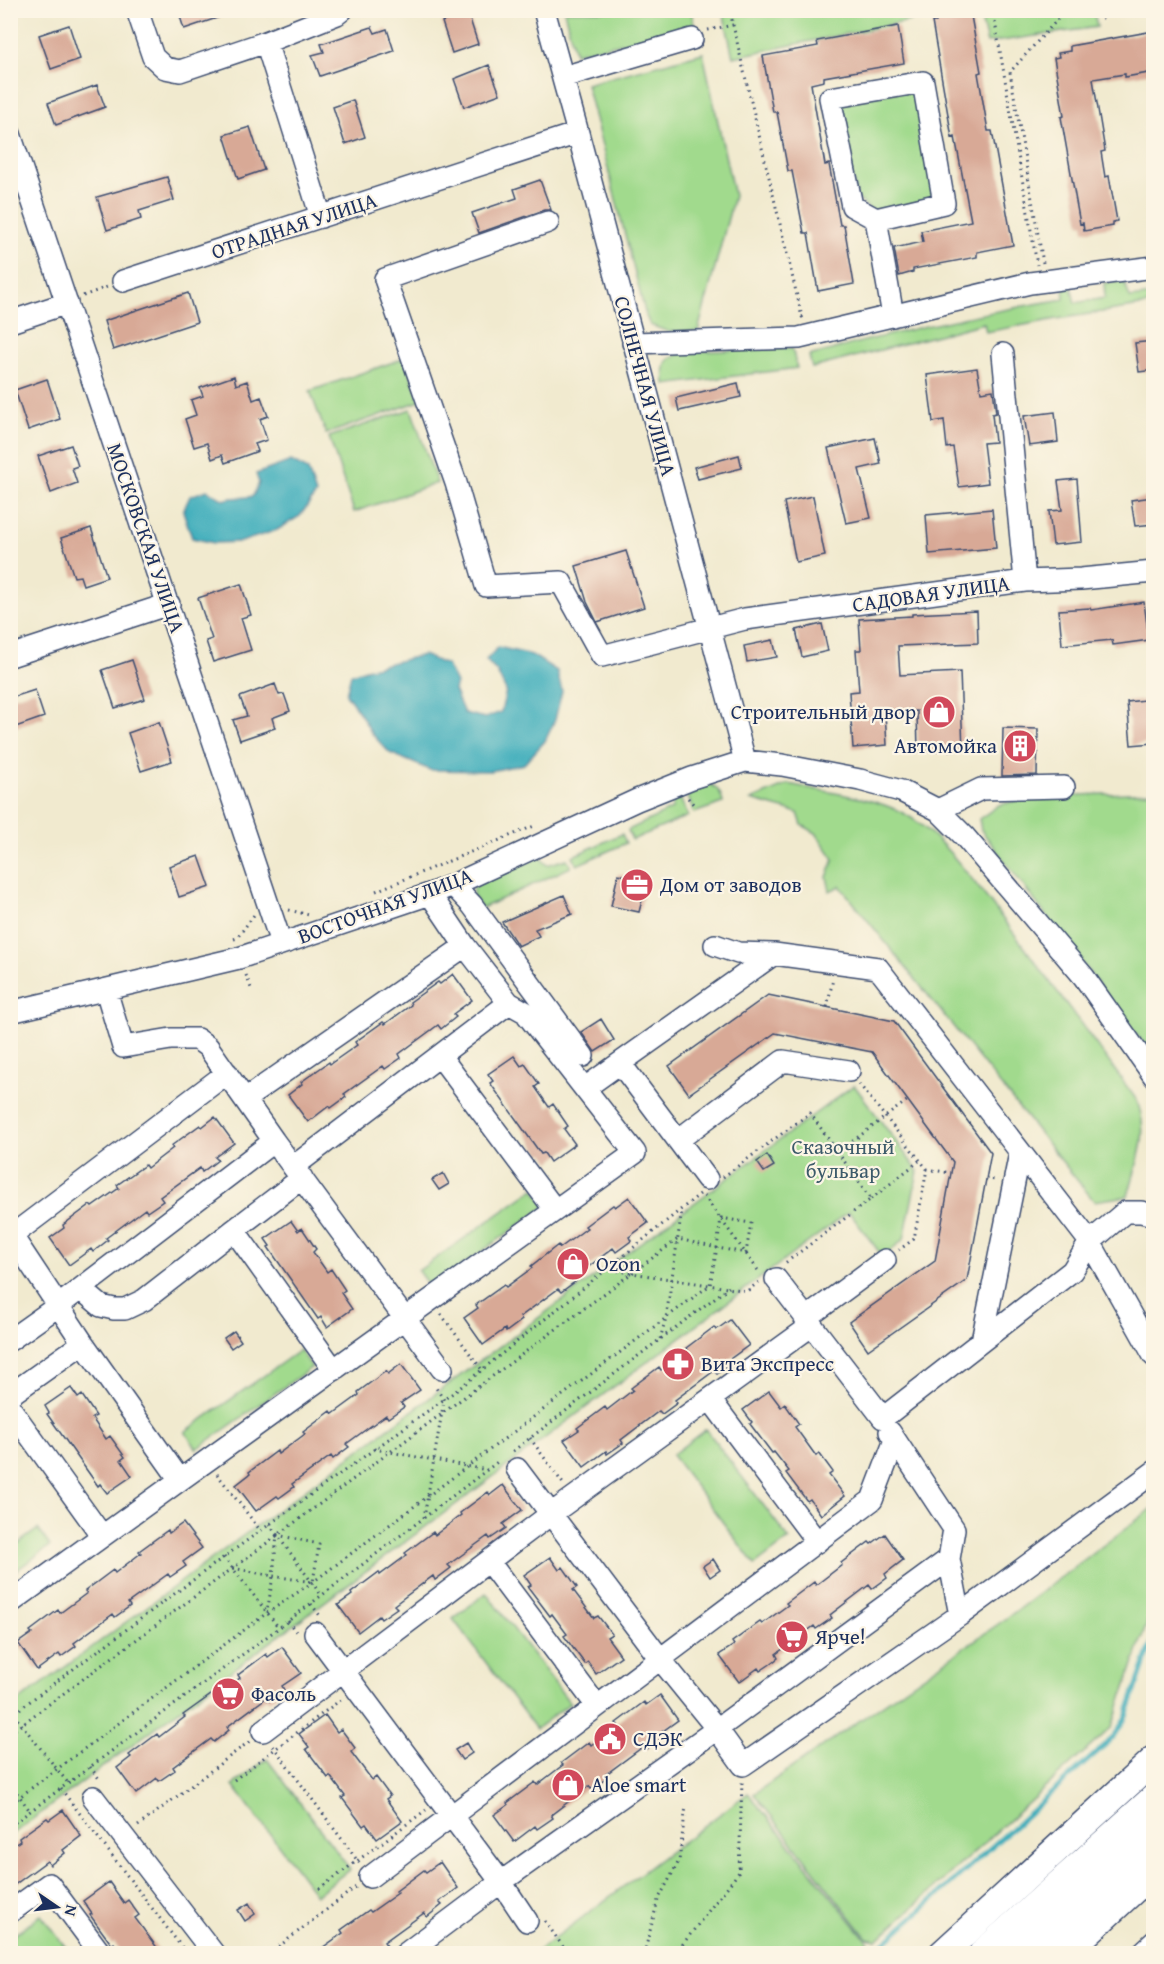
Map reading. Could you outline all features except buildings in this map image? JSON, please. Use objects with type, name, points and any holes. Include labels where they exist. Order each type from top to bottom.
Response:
[{"type":"highway","points":[[985,1953],[1154,1801]]},
{"type":"highway","points":[[1023,1953],[1154,1835]]},
{"type":"main road","points":[[942,1953],[1154,1760]]},
{"type":"main road","points":[[1064,1953],[1154,1871]]},
{"type":"street","points":[[137,10],[153,57],[165,68],[180,70],[266,42],[342,10]]},
{"type":"street","name":"СОЛНЕЧНАЯ УЛИЦА","points":[[544,10],[745,761]]},
{"type":"street","points":[[563,77],[692,39]]},
{"type":"street","points":[[266,42],[321,217]]},
{"type":"street","points":[[923,82],[944,203],[876,219],[852,206],[830,98],[923,82]]},
{"type":"street","name":"ОТРАДНАЯ УЛИЦА","points":[[123,281],[578,133]]},
{"type":"street","name":"МОСКОВСКАЯ УЛИЦА","points":[[10,134],[169,604],[280,943]]},
{"type":"street","points":[[876,219],[893,316]]},
{"type":"street","name":"САДОВАЯ УЛИЦА","points":[[548,222],[386,279],[456,483],[486,586],[561,582],[602,656],[745,619],[1025,581],[1081,579],[1154,572]]},
{"type":"street","points":[[633,343],[798,338],[1030,283],[1154,267]]},
{"type":"street","points":[[10,322],[67,303]]},
{"type":"street","points":[[1003,354],[1025,581]]},
{"type":"street","points":[[10,656],[169,604]]},
{"type":"street","points":[[745,761],[782,765],[870,783],[901,791],[938,810],[965,837],[1084,977],[1154,1076]]},
{"type":"street","name":"ВОСТОЧНАЯ УЛИЦА","points":[[10,1012],[239,958],[430,894],[637,800],[745,761]]},
{"type":"street","points":[[938,810],[981,789],[1064,787]]},
{"type":"street","points":[[453,885],[472,905],[583,1056]]},
{"type":"street","points":[[10,1603],[635,1153],[525,1012],[508,1004],[430,894]]},
{"type":"street","points":[[715,945],[738,953],[774,954],[878,968],[1090,1242],[1154,1356]]},
{"type":"street","points":[[245,1099],[465,946]]},
{"type":"street","points":[[585,1088],[774,954]]},
{"type":"street","points":[[106,990],[123,1047],[171,1039],[197,1039],[208,1047],[405,1319],[435,1374]]},
{"type":"street","points":[[81,1289],[101,1306],[114,1309],[125,1309],[144,1300],[234,1230],[298,1173],[440,1056],[508,1004]]},
{"type":"street","points":[[440,1056],[555,1210]]},
{"type":"street","points":[[678,1140],[783,1061],[849,1071]]},
{"type":"street","points":[[621,1063],[678,1140],[714,1179]]},
{"type":"street","points":[[180,1480],[11,1235],[227,1073]]},
{"type":"street","points":[[10,1340],[81,1289],[274,1141]]},
{"type":"street","points":[[982,1341],[1020,1153]]},
{"type":"street","points":[[883,1418],[1072,1271],[1090,1242],[1125,1212],[1154,1215]]},
{"type":"street","points":[[234,1230],[334,1370]]},
{"type":"street","points":[[263,1731],[551,1514],[710,1399],[885,1260]]},
{"type":"street","points":[[779,1272],[808,1323],[883,1418],[954,1529],[949,1559],[960,1615]]},
{"type":"street","points":[[10,1395],[83,1342]]},
{"type":"street","points":[[710,1399],[818,1542]]},
{"type":"street","points":[[10,1408],[102,1536]]},
{"type":"street","points":[[364,1868],[446,1808],[662,1660],[872,1500],[895,1440]]},
{"type":"street","points":[[517,1469],[743,1765],[960,1615],[1154,1472]]},
{"type":"street","points":[[405,1953],[949,1559]]},
{"type":"street","points":[[489,1562],[597,1706]]},
{"type":"street","points":[[315,1633],[501,1882],[536,1921]]},
{"type":"street","points":[[93,1797],[214,1953]]},
{"type":"street","points":[[10,1912],[49,1884],[101,1953]]},
{"type":"street","points":[[1141,1953],[1154,1942]]},
{"type":"path","points":[[993,10],[1037,264]]},
{"type":"path","points":[[1044,263],[1010,72],[1066,10]]},
{"type":"path","points":[[1093,10],[1102,18],[1133,10]]},
{"type":"path","points":[[67,303],[123,281]]},
{"type":"path","points":[[677,784],[694,805]]},
{"type":"path","points":[[371,893],[536,825]]},
{"type":"path","points":[[225,941],[237,938],[255,914],[268,909],[275,908],[316,916]]},
{"type":"path","points":[[827,1007],[837,963]]},
{"type":"path","points":[[849,1071],[927,1169],[951,1173]]},
{"type":"path","points":[[838,1152],[908,1100]]},
{"type":"path","points":[[714,1179],[810,1113],[871,1199]]},
{"type":"path","points":[[779,1272],[920,1161]]},
{"type":"path","points":[[885,1260],[914,1239],[927,1169]]},
{"type":"path","points":[[68,1784],[11,1713],[260,1530],[444,1400],[482,1370],[606,1269],[702,1192],[764,1278],[747,1291],[606,1269]]},
{"type":"path","points":[[660,1340],[666,1318],[682,1208]]},
{"type":"path","points":[[10,1804],[267,1613],[313,1582],[710,1285],[721,1218]]},
{"type":"path","points":[[721,1218],[751,1222],[746,1252]]},
{"type":"path","points":[[10,1733],[678,1239],[746,1252]]},
{"type":"path","points":[[10,1826],[322,1596],[729,1287]]},
{"type":"path","points":[[431,1300],[482,1370]]},
{"type":"path","points":[[424,1518],[444,1400],[435,1374]]},
{"type":"path","points":[[530,1438],[573,1498]]},
{"type":"path","points":[[374,1449],[487,1470]]},
{"type":"path","points":[[207,1461],[260,1530]]},
{"type":"path","points":[[269,1524],[322,1596]]},
{"type":"path","points":[[267,1613],[277,1535]]},
{"type":"path","points":[[277,1535],[320,1544],[313,1582]]},
{"type":"path","points":[[224,1557],[279,1628]]},
{"type":"path","points":[[232,1568],[313,1582]]},
{"type":"path","points":[[234,1780],[356,1688]]},
{"type":"path","points":[[124,1836],[263,1731],[364,1868]]},
{"type":"path","points":[[675,1953],[739,1872],[743,1765]]},
{"type":"path","points":[[10,1783],[30,1811]]},
{"type":"path","points":[[61,1789],[187,1953]]},
{"type":"path","points":[[644,1953],[658,1900],[679,1861],[686,1806]]},
{"type":"path","points":[[269,1953],[364,1868],[446,1808]]},
{"type":"path","points":[[319,1889],[364,1868]]},
{"type":"path","points":[[536,1921],[568,1953]]},
{"type":"green space","points":[[723,10],[958,11],[733,57]]},
{"type":"green space","points":[[564,11],[691,11],[695,28],[575,53]]},
{"type":"green space","points":[[979,11],[1094,11],[1097,27],[987,43]]},
{"type":"green space","points":[[703,53],[734,196],[698,331],[669,332],[650,325],[646,316],[586,84]]},
{"type":"green space","points":[[907,90],[918,97],[936,193],[933,200],[873,212],[857,198],[838,112],[843,100]]},
{"type":"green space","points":[[1124,281],[1130,298],[1153,295],[1153,304],[986,332],[984,323],[812,368],[809,356],[936,324],[1064,299],[1063,287],[1071,286],[1075,303],[1105,298],[1104,283]]},
{"type":"green space","points":[[792,348],[797,368],[665,385],[666,362],[678,354]]},
{"type":"green space","points":[[405,358],[420,401],[326,434],[310,391]]},
{"type":"green space","points":[[411,409],[437,483],[354,512],[329,437]]},
{"type":"green space","points":[[708,783],[718,790],[723,803],[694,813],[686,791]]},
{"type":"green space","points":[[789,784],[859,798],[899,811],[914,819],[956,859],[1037,964],[1136,1099],[1140,1111],[1142,1135],[1128,1196],[1094,1201],[840,886],[830,891],[827,877],[834,859],[816,833],[802,825],[798,813],[751,800]]},
{"type":"green space","points":[[1153,792],[1153,1056],[981,830],[979,819],[999,805],[1031,797]]},
{"type":"green space","points":[[678,794],[688,816],[632,840],[628,830],[672,809],[673,798]]},
{"type":"green space","points":[[622,834],[626,843],[577,865],[573,856]]},
{"type":"green space","points":[[540,857],[547,865],[567,859],[571,867],[482,908],[473,896],[473,889],[479,882]]},
{"type":"green space","name":"Сказочный бульвар","points":[[854,1085],[918,1171],[904,1239],[883,1257],[849,1212],[11,1835],[11,1707]]},
{"type":"green space","points":[[534,1189],[546,1206],[430,1288],[418,1271]]},
{"type":"green space","points":[[300,1350],[312,1367],[197,1449],[185,1432]]},
{"type":"green space","points":[[706,1429],[789,1539],[755,1565],[672,1455]]},
{"type":"green space","points":[[1153,1508],[1153,1605],[1112,1727],[877,1940],[867,1938],[754,1794],[1004,1620]]},
{"type":"green space","points":[[38,1529],[50,1546],[11,1574],[11,1549]]},
{"type":"green space","points":[[486,1593],[570,1703],[536,1729],[453,1619]]},
{"type":"green space","points":[[267,1759],[350,1869],[316,1895],[233,1785]]},
{"type":"green space","points":[[748,1793],[877,1953],[535,1953]]},
{"type":"green space","points":[[41,1915],[70,1953],[11,1953],[11,1937]]},
{"type":"water","points":[[291,461],[308,470],[316,494],[300,516],[277,530],[241,542],[214,543],[192,538],[183,511],[190,496],[207,490],[224,500],[253,496],[259,483],[256,474]]},
{"type":"water","points":[[498,647],[532,655],[557,671],[562,691],[555,720],[545,741],[524,764],[491,771],[430,770],[390,753],[372,734],[346,694],[351,674],[423,655],[447,665],[456,683],[454,690],[464,713],[485,718],[501,712],[506,691],[497,672],[486,660]]},
{"type":"waterway","points":[[872,1954],[1114,1737],[1126,1717],[1154,1636]]},
{"type":"place","name":"Строительный двор","points":[[939,712]]},
{"type":"place","name":"Автомойка","points":[[1020,746]]},
{"type":"place","name":"Дом от заводов","points":[[637,885]]},
{"type":"place","name":"Ozon","points":[[573,1264]]},
{"type":"place","name":"Вита Экспресс","points":[[678,1364]]},
{"type":"place","name":"Ярче!","points":[[792,1637]]},
{"type":"place","name":"Фасоль","points":[[228,1694]]},
{"type":"place","name":"СДЭК","points":[[610,1739]]},
{"type":"place","name":"Aloe smart","points":[[568,1785]]}]
